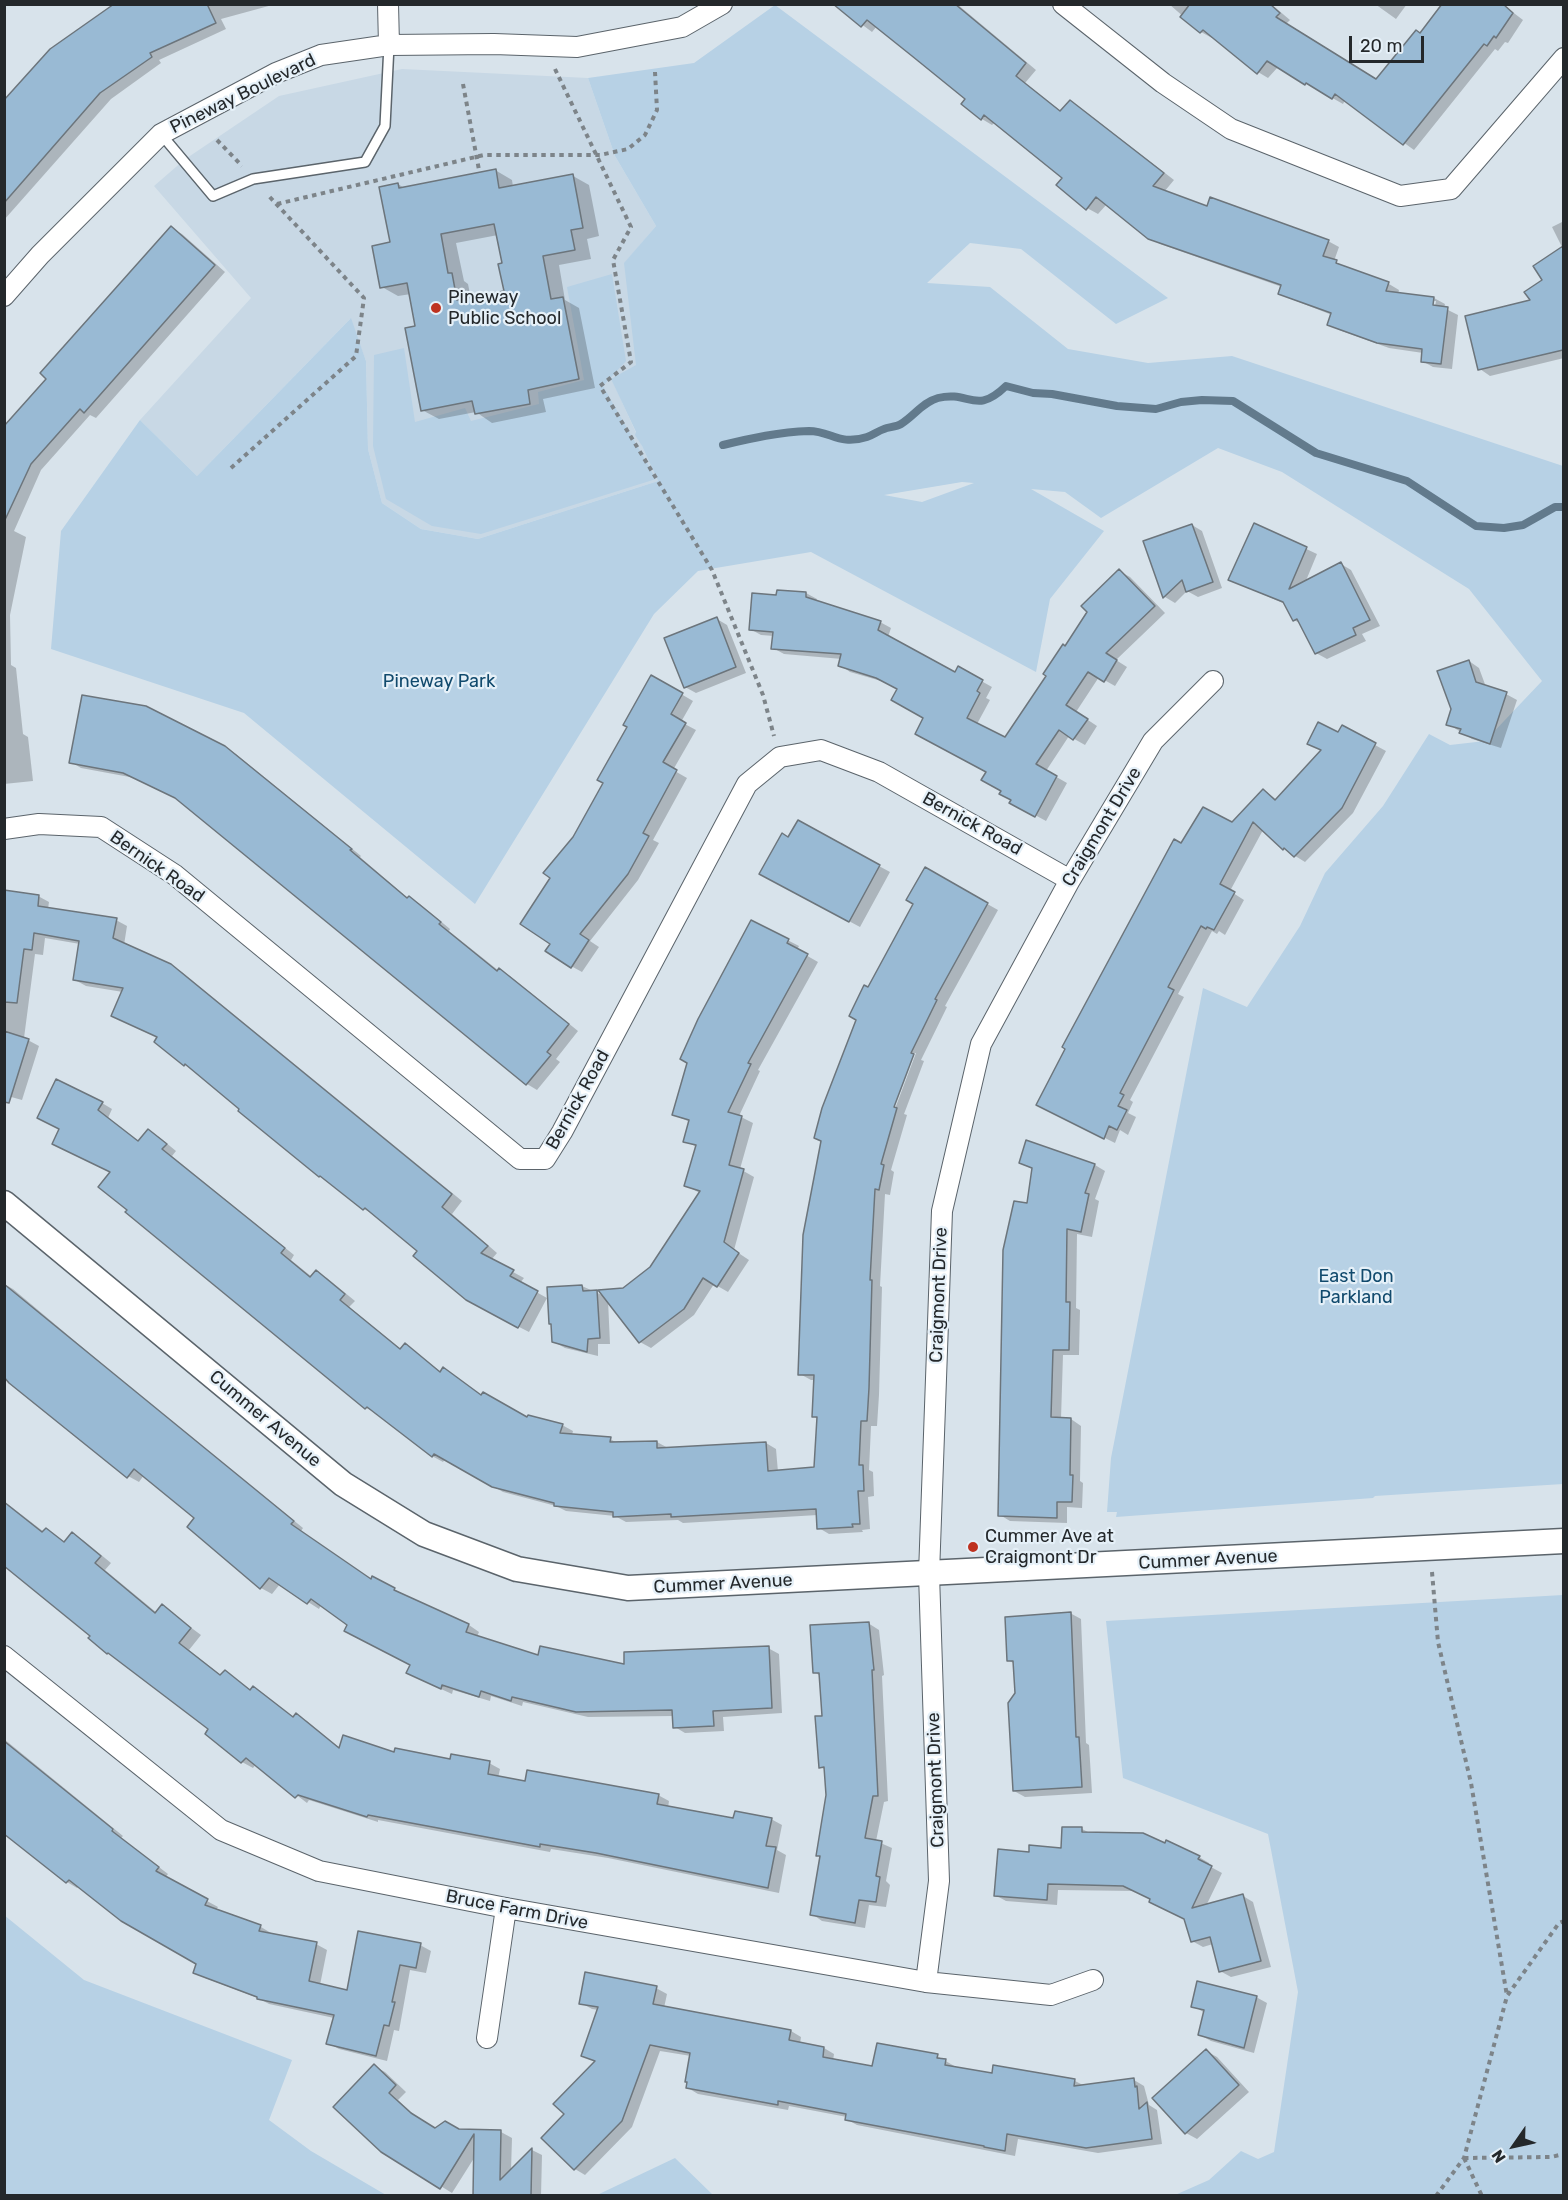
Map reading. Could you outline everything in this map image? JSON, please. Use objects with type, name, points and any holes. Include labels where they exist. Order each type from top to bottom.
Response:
[{"type":"street","points":[[388,4],[389,45]]},
{"type":"street","name":"Pineway Boulevard","points":[[4,296],[40,255],[161,134],[276,73],[321,55],[389,45],[577,47],[682,27],[722,4]]},
{"type":"street","points":[[1063,4],[1163,83],[1231,129],[1400,196],[1451,189],[1563,58]]},
{"type":"street","name":"Craigmont Drive","points":[[926,1982],[939,1881],[930,1574],[942,1211],[981,1044],[1070,880],[1153,741],[1213,681]]},
{"type":"street","name":"Bernick Road","points":[[4,829],[39,824],[101,827],[175,875],[520,1159],[545,1159],[562,1132],[747,784],[780,758],[821,750],[879,772],[1070,880]]},
{"type":"street","name":"Cummer Avenue","points":[[4,1203],[343,1484],[424,1534],[517,1569],[628,1588],[1563,1541]]},
{"type":"street","name":"Bruce Farm Drive","points":[[4,1656],[222,1830],[319,1871],[506,1908],[926,1982],[1051,1995],[1093,1980]]},
{"type":"street","points":[[487,2038],[506,1908]]},
{"type":"lane","points":[[161,134],[213,196],[254,179],[365,162],[385,126],[389,45]]},
{"type":"path","points":[[543,46],[631,227],[613,260],[631,362],[600,386],[712,570],[763,695],[780,758]]},
{"type":"path","points":[[277,204],[484,155],[596,155],[628,149],[645,135],[657,110],[656,72]]},
{"type":"path","points":[[463,84],[479,170]]},
{"type":"path","points":[[217,140],[364,297],[356,356],[231,468]]},
{"type":"path","points":[[1429,1548],[1438,1641],[1471,1783],[1507,1996]]},
{"type":"path","points":[[1436,2196],[1464,2158],[1507,1996],[1563,1921]]},
{"type":"path","points":[[1464,2158],[1551,2157],[1563,2154]]},
{"type":"path","points":[[1464,2158],[1482,2196]]},
{"type":"shaded area","name":"Pineway Public School","points":[[402,69],[588,78],[615,156],[656,226],[625,263],[637,365],[612,380],[658,481],[478,539],[421,529],[382,503],[368,449],[366,361],[350,319],[197,476],[140,420],[251,298],[154,186],[184,160],[279,96]]},
{"type":"green space","points":[[775,5],[1168,298],[1116,324],[1021,249],[970,243],[927,283],[990,287],[1068,349],[1148,363],[1232,356],[1563,466],[1563,1484],[1375,1496],[1373,1498],[1116,1517],[1117,1512],[1107,1512],[1111,1458],[1203,988],[1247,1007],[1300,926],[1325,873],[1383,806],[1429,734],[1450,745],[1485,741],[1542,681],[1469,589],[1282,472],[1218,448],[1101,518],[1065,492],[1031,489],[1104,531],[1050,599],[1036,672],[811,552],[698,571],[654,614],[475,904],[244,713],[51,649],[61,531],[140,420],[197,476],[351,318],[366,361],[368,449],[382,503],[421,529],[478,539],[658,481],[611,379],[636,365],[624,263],[656,226],[615,156],[588,78],[694,63]],"holes":[[[962,482],[974,483],[922,502],[884,495]]]},
{"type":"green space","points":[[612,274],[626,361],[603,386],[656,479],[481,534],[432,526],[386,499],[373,446],[374,355],[404,348],[415,422],[465,408],[471,421],[539,404],[538,392],[584,380],[567,287]]},
{"type":"green space","points":[[1563,1595],[1563,2195],[1175,2195],[1209,2180],[1241,2151],[1258,2159],[1274,2152],[1298,1992],[1268,1834],[1123,1778],[1106,1621]]},
{"type":"green space","points":[[4,1915],[84,1980],[292,2060],[269,2120],[311,2151],[386,2195],[5,2195]]},
{"type":"green space","points":[[675,2158],[713,2195],[597,2195]]},
{"type":"building","points":[[114,4],[207,4],[216,23],[150,53],[152,57],[100,93],[4,203],[4,100],[50,49]]},
{"type":"building","points":[[833,4],[955,4],[1026,63],[1016,76],[1060,111],[1070,100],[1164,173],[1153,186],[1207,206],[1210,197],[1329,240],[1323,256],[1389,282],[1386,291],[1434,297],[1433,305],[1448,307],[1441,364],[1421,362],[1422,349],[1377,343],[1327,325],[1331,313],[1278,294],[1281,285],[1148,239],[1096,197],[1086,210],[1056,185],[1062,178],[984,115],[981,120],[961,104],[965,99],[867,20],[861,27]]},
{"type":"building","points":[[1190,4],[1270,4],[1280,13],[1276,17],[1376,79],[1416,30],[1420,33],[1442,4],[1503,4],[1513,13],[1496,38],[1494,36],[1487,46],[1484,44],[1403,145],[1335,94],[1332,99],[1267,61],[1257,74],[1203,30],[1200,33],[1180,17]]},
{"type":"building","points":[[496,169],[499,188],[573,174],[583,228],[571,230],[575,250],[543,256],[551,299],[563,297],[579,379],[528,390],[530,404],[475,414],[472,401],[421,411],[405,328],[415,326],[407,283],[380,288],[372,246],[390,242],[379,187],[398,183],[399,188]],"holes":[[[494,224],[502,263],[498,264],[504,291],[457,300],[452,273],[448,273],[441,234]]]},
{"type":"building","points":[[171,226],[215,265],[84,413],[80,409],[31,464],[4,522],[4,426],[46,379],[40,373]]},
{"type":"building","points":[[1563,246],[1563,350],[1478,370],[1465,316],[1530,300],[1524,292],[1542,280],[1533,266]]},
{"type":"building","points":[[1254,523],[1307,547],[1289,589],[1341,562],[1370,620],[1353,628],[1356,635],[1315,654],[1297,619],[1293,621],[1283,602],[1228,580]]},
{"type":"building","points":[[1192,524],[1213,582],[1186,592],[1182,580],[1163,598],[1143,541]]},
{"type":"building","points":[[1119,569],[1155,606],[1106,653],[1117,660],[1104,682],[1088,672],[1066,705],[1088,719],[1073,740],[1059,730],[1036,764],[1057,776],[1035,817],[1009,803],[1011,800],[999,794],[1001,791],[981,780],[986,772],[915,734],[923,718],[891,700],[897,689],[876,678],[838,666],[841,654],[771,649],[773,632],[749,630],[752,593],[776,595],[777,590],[806,592],[806,597],[881,621],[878,630],[955,672],[958,666],[983,680],[977,691],[980,693],[967,718],[1005,737],[1046,676],[1043,674],[1087,612],[1081,606]]},
{"type":"building","points":[[717,617],[736,667],[684,688],[664,638]]},
{"type":"building","points":[[1469,660],[1476,682],[1507,692],[1490,744],[1459,733],[1461,729],[1446,725],[1451,709],[1437,671]]},
{"type":"building","points":[[651,675],[683,693],[671,714],[686,723],[663,762],[677,770],[643,833],[649,836],[628,874],[580,934],[589,940],[571,968],[545,951],[550,944],[520,924],[550,878],[543,873],[573,837],[603,783],[597,780],[627,727],[623,725]]},
{"type":"building","points":[[82,695],[146,706],[225,746],[352,849],[350,850],[407,898],[409,896],[441,922],[439,924],[497,971],[499,968],[569,1024],[547,1052],[551,1055],[526,1085],[175,798],[123,773],[69,763]]},
{"type":"building","points":[[1318,722],[1338,732],[1342,725],[1376,743],[1342,808],[1294,857],[1284,848],[1283,850],[1253,822],[1220,884],[1235,892],[1214,930],[1201,926],[1168,987],[1174,990],[1120,1093],[1124,1095],[1118,1106],[1127,1110],[1117,1130],[1109,1126],[1104,1139],[1036,1105],[1065,1049],[1062,1047],[1174,839],[1181,843],[1203,807],[1232,822],[1263,789],[1275,800],[1321,750],[1307,744]]},
{"type":"building","points":[[798,820],[880,865],[849,922],[759,874],[782,833],[788,837]]},
{"type":"building","points":[[925,867],[988,903],[935,999],[937,1000],[911,1053],[914,1054],[894,1107],[897,1108],[881,1164],[884,1165],[879,1190],[875,1189],[870,1280],[872,1280],[869,1388],[867,1421],[861,1421],[859,1465],[863,1465],[864,1491],[858,1491],[860,1524],[852,1524],[853,1527],[817,1529],[816,1509],[671,1517],[671,1514],[613,1517],[613,1512],[554,1506],[554,1503],[492,1487],[434,1454],[432,1457],[367,1407],[365,1409],[125,1212],[127,1210],[98,1187],[110,1172],[52,1144],[59,1129],[37,1118],[56,1079],[103,1102],[98,1110],[138,1141],[148,1129],[167,1144],[162,1149],[285,1248],[281,1253],[310,1277],[316,1270],[345,1294],[340,1300],[400,1349],[405,1343],[440,1372],[443,1367],[481,1395],[483,1392],[527,1417],[528,1415],[563,1424],[560,1433],[611,1437],[610,1442],[657,1441],[657,1448],[766,1442],[768,1471],[814,1467],[817,1417],[812,1417],[814,1375],[798,1375],[803,1235],[821,1141],[814,1138],[822,1108],[856,1020],[849,1016],[864,985],[868,987],[913,904],[906,900]]},
{"type":"building","points":[[4,890],[39,895],[38,906],[117,918],[113,938],[171,964],[452,1194],[442,1207],[488,1246],[481,1253],[514,1270],[510,1276],[538,1291],[518,1328],[466,1300],[413,1256],[417,1251],[365,1208],[363,1210],[319,1177],[185,1064],[184,1066],[154,1042],[157,1037],[111,1016],[123,988],[73,980],[79,941],[34,933],[32,950],[24,949],[17,1003],[4,1002]]},
{"type":"building","points":[[751,920],[789,939],[787,943],[808,954],[748,1063],[751,1064],[728,1112],[742,1116],[729,1165],[744,1169],[724,1242],[739,1253],[717,1287],[703,1278],[684,1309],[639,1343],[598,1290],[623,1288],[650,1267],[700,1191],[684,1186],[696,1145],[683,1142],[689,1120],[672,1115],[687,1063],[680,1059],[698,1019]]},
{"type":"building","points":[[4,1031],[29,1039],[9,1103],[4,1102]]},
{"type":"building","points":[[1026,1140],[1095,1164],[1085,1193],[1089,1194],[1081,1232],[1067,1229],[1066,1302],[1070,1302],[1069,1350],[1053,1350],[1051,1417],[1071,1418],[1070,1475],[1073,1475],[1072,1502],[1057,1502],[1057,1518],[998,1516],[1003,1250],[1014,1201],[1027,1203],[1032,1168],[1019,1163]]},
{"type":"building","points":[[4,1284],[294,1521],[291,1524],[371,1579],[372,1576],[395,1588],[394,1590],[469,1624],[466,1632],[538,1655],[540,1646],[624,1664],[624,1652],[769,1646],[772,1708],[713,1711],[714,1726],[673,1728],[672,1710],[576,1712],[512,1697],[511,1701],[481,1691],[479,1697],[442,1685],[441,1689],[406,1673],[410,1665],[344,1631],[347,1625],[311,1599],[307,1604],[269,1578],[260,1589],[187,1527],[194,1518],[134,1469],[127,1478],[9,1383],[4,1377]]},
{"type":"building","points":[[582,1285],[583,1291],[597,1290],[600,1338],[588,1339],[587,1352],[552,1342],[551,1324],[549,1324],[547,1287]]},
{"type":"building","points":[[4,1502],[42,1532],[46,1528],[64,1542],[72,1532],[101,1556],[95,1563],[155,1613],[162,1604],[191,1628],[179,1643],[220,1675],[225,1670],[250,1690],[253,1686],[293,1717],[296,1713],[339,1748],[343,1735],[394,1752],[395,1748],[450,1759],[451,1754],[490,1761],[488,1774],[525,1781],[527,1770],[659,1794],[657,1804],[733,1818],[735,1811],[772,1818],[766,1846],[776,1847],[768,1888],[596,1853],[540,1844],[540,1847],[368,1815],[367,1817],[298,1795],[295,1798],[246,1758],[241,1763],[205,1734],[208,1729],[107,1654],[88,1638],[90,1636],[4,1566]]},
{"type":"building","points":[[1071,1612],[1076,1737],[1079,1737],[1082,1787],[1013,1791],[1008,1703],[1015,1693],[1013,1661],[1007,1661],[1005,1617]]},
{"type":"building","points":[[869,1622],[874,1670],[872,1670],[878,1796],[873,1796],[865,1838],[882,1841],[876,1876],[880,1877],[876,1902],[859,1900],[855,1923],[810,1915],[820,1856],[816,1856],[826,1795],[824,1767],[819,1768],[815,1716],[822,1716],[819,1673],[813,1673],[810,1625]]},
{"type":"building","points":[[4,1741],[159,1867],[156,1871],[208,1899],[205,1905],[261,1925],[259,1931],[317,1942],[309,1981],[347,1990],[358,1931],[421,1943],[416,1968],[400,1965],[389,2026],[384,2025],[376,2056],[326,2044],[334,2015],[257,1999],[257,1997],[193,1973],[196,1964],[121,1921],[69,1880],[66,1883],[4,1834]]},
{"type":"building","points":[[1062,1827],[1082,1827],[1082,1832],[1143,1833],[1165,1843],[1166,1840],[1200,1856],[1198,1859],[1212,1866],[1192,1908],[1243,1894],[1261,1961],[1219,1972],[1210,1937],[1191,1942],[1184,1919],[1123,1886],[1048,1884],[1047,1900],[994,1896],[998,1849],[1029,1852],[1029,1845],[1061,1848]]},
{"type":"building","points":[[585,1972],[657,1986],[653,2004],[791,2030],[789,2040],[824,2047],[823,2057],[872,2066],[877,2043],[938,2054],[937,2058],[946,2059],[945,2065],[992,2073],[993,2065],[1075,2079],[1074,2086],[1134,2078],[1139,2109],[1147,2102],[1152,2139],[1086,2148],[1007,2134],[1005,2151],[845,2120],[846,2114],[778,2101],[778,2105],[686,2088],[690,2053],[650,2045],[622,2121],[574,2170],[541,2138],[564,2114],[553,2104],[595,2061],[581,2056],[598,2007],[579,2004]]},
{"type":"building","points":[[1197,1981],[1257,1996],[1244,2048],[1198,2035],[1204,2010],[1191,2007]]},
{"type":"building","points":[[1206,2049],[1239,2085],[1185,2134],[1152,2098]]},
{"type":"building","points":[[374,2064],[396,2085],[389,2093],[411,2113],[435,2128],[445,2121],[459,2129],[501,2130],[500,2180],[532,2148],[531,2196],[473,2196],[474,2134],[440,2189],[381,2152],[333,2107]]},
{"type":"waterway","points":[[723,445],[766,436],[809,431],[849,440],[867,437],[901,424],[938,398],[949,396],[979,401],[995,395],[1006,386],[1033,393],[1052,394],[1117,406],[1156,409],[1181,402],[1233,401],[1316,453],[1407,481],[1476,526],[1504,528],[1523,525],[1555,507],[1564,507]]},
{"type":"place","name":"Pineway Public School","points":[[436,308]]},
{"type":"place","name":"Cummer Ave at Craigmont Dr","points":[[973,1547]]},
{"type":"park label","name":"Pineway Park","points":[[439,682]]},
{"type":"park label","name":"East Don Parkland","points":[[1356,1287]]}]
